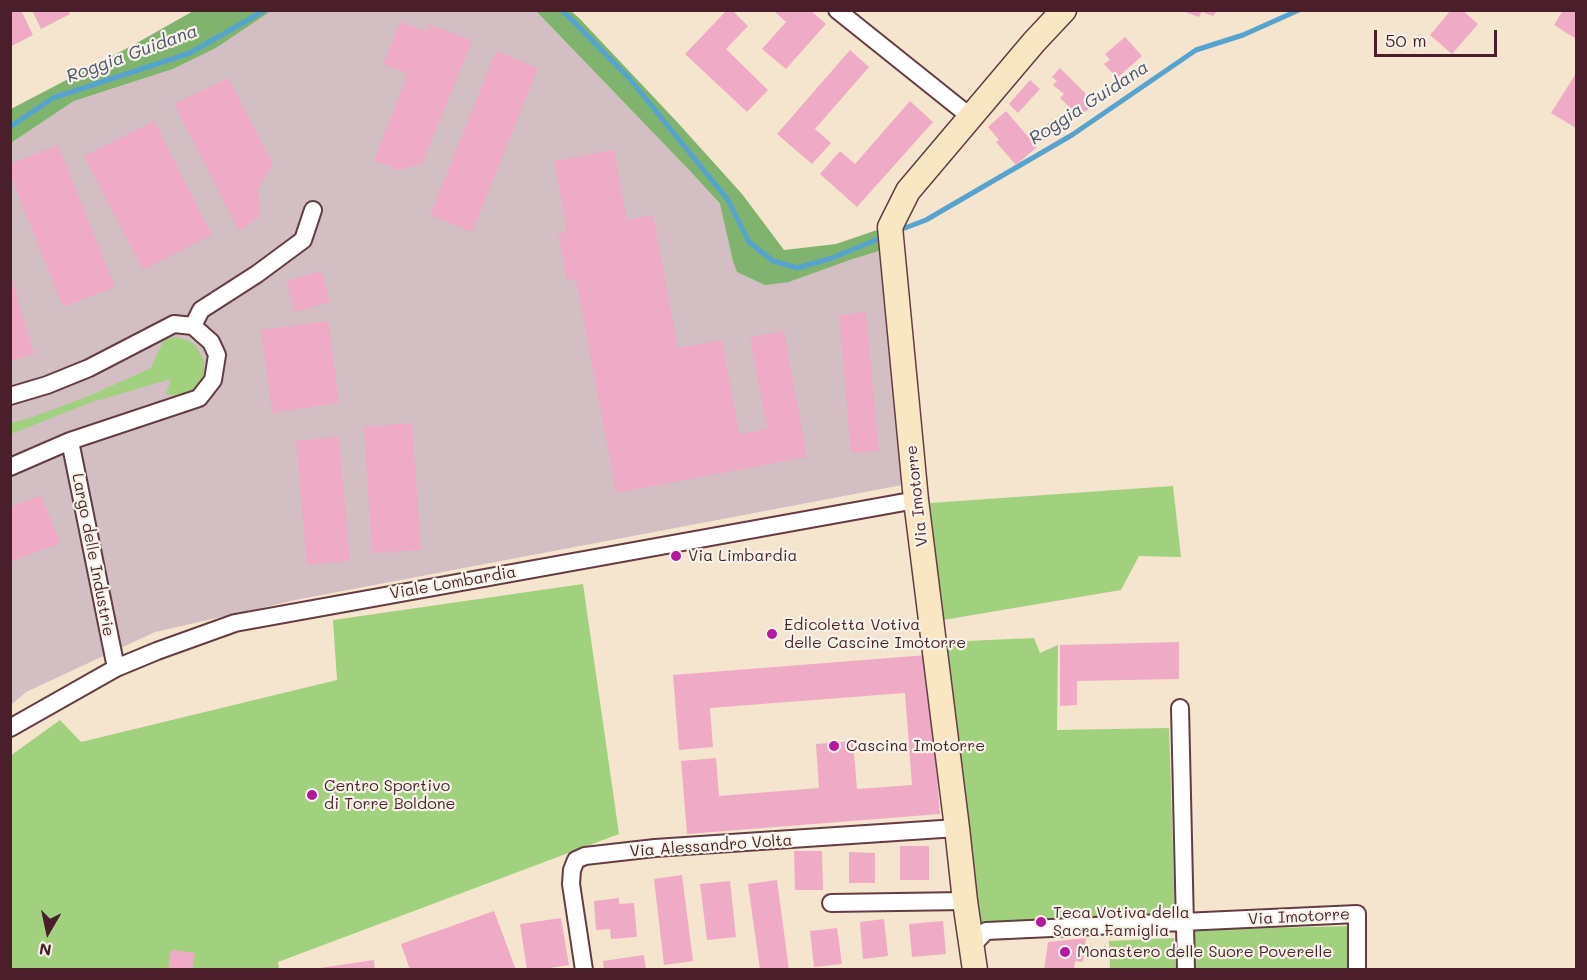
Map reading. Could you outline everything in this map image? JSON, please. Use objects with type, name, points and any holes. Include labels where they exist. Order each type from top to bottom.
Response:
[{"type":"street","points":[[837,10],[972,118]]},
{"type":"street","name":"Via Imotorre","points":[[973,958],[916,500],[890,227],[908,191],[1034,42],[1064,10]]},
{"type":"street","points":[[193,326],[201,310],[257,274],[303,240],[313,210]]},
{"type":"street","points":[[10,396],[47,385],[89,368],[174,324],[193,326],[211,342],[217,355],[213,380],[199,398],[70,441],[10,467]]},
{"type":"street","name":"Largo delle Industrie","points":[[70,441],[116,668]]},
{"type":"street","name":"Viale Lombardia","points":[[10,728],[116,668],[235,623],[916,500]]},
{"type":"street","points":[[1180,708],[1186,969]]},
{"type":"street","name":"Via Alessandro Volta","points":[[584,969],[572,870],[576,860],[585,856],[655,848],[957,828]]},
{"type":"street","points":[[831,903],[964,900]]},
{"type":"street","name":"Via Imotorre","points":[[973,958],[986,931],[1357,914],[1357,969]]},
{"type":"shaded area","points":[[271,11],[536,11],[689,170],[789,282],[882,250],[902,485],[300,599],[155,632],[26,692],[11,705],[11,143],[74,101],[173,69],[216,48]]},
{"type":"green space","points":[[195,10],[271,11],[216,48],[173,69],[74,101],[11,143],[11,109]]},
{"type":"green space","points":[[536,11],[571,11],[580,19],[742,194],[784,250],[836,244],[880,229],[882,250],[789,282],[765,285],[737,272],[720,204]]},
{"type":"green space","points":[[174,337],[187,340],[195,345],[204,360],[201,382],[192,390],[176,396],[166,394],[171,379],[89,403],[11,434],[11,423],[89,396],[151,368],[163,341]]},
{"type":"green space","points":[[1173,486],[1181,557],[1139,556],[1121,590],[943,620],[930,503]]},
{"type":"green space","name":"Centro Sportivo di Torre Boldone","points":[[583,584],[619,834],[278,962],[279,969],[11,969],[10,756],[60,720],[81,742],[337,680],[333,620]]},
{"type":"green space","points":[[1034,638],[1040,653],[1058,645],[1057,730],[1169,728],[1175,914],[976,924],[945,642]]},
{"type":"green space","points":[[1351,926],[1352,969],[1196,969],[1194,930]]},
{"type":"green space","points":[[1174,938],[1176,969],[1110,969],[1109,941]]},
{"type":"building","points":[[10,10],[21,10],[33,35],[10,47]]},
{"type":"building","points":[[32,10],[68,10],[70,14],[41,29]]},
{"type":"building","points":[[727,10],[732,10],[748,26],[726,49],[768,90],[747,112],[685,54]]},
{"type":"building","points":[[773,10],[810,10],[826,24],[786,69],[762,49],[786,22]]},
{"type":"building","points":[[1218,10],[1213,16],[1202,12],[1199,17],[1182,11]]},
{"type":"building","points":[[1451,10],[1462,10],[1478,24],[1452,54],[1430,35]]},
{"type":"building","points":[[1563,10],[1576,10],[1576,39],[1554,25]]},
{"type":"building","points":[[400,22],[426,31],[429,24],[472,41],[422,164],[398,170],[374,160],[408,74],[383,64]]},
{"type":"building","points":[[1125,37],[1142,56],[1117,78],[1104,64],[1110,60],[1105,54]]},
{"type":"building","points":[[850,50],[869,67],[815,129],[831,143],[812,164],[777,134]]},
{"type":"building","points":[[496,51],[538,68],[472,232],[430,215]]},
{"type":"building","points":[[1060,68],[1087,95],[1086,99],[1092,105],[1080,117],[1060,98],[1064,94],[1053,85],[1057,81],[1052,77]]},
{"type":"building","points":[[1576,76],[1576,128],[1551,113]]},
{"type":"building","points":[[228,78],[273,164],[258,189],[260,216],[239,231],[174,104]]},
{"type":"building","points":[[1030,80],[1040,89],[1018,113],[1009,104]]},
{"type":"building","points":[[910,101],[933,122],[857,207],[820,174],[840,151],[855,164]]},
{"type":"building","points":[[1006,111],[1037,147],[1016,165],[996,142],[999,140],[988,127]]},
{"type":"building","points":[[1054,118],[1061,125],[1043,142],[1036,136]]},
{"type":"building","points":[[154,121],[212,235],[143,270],[84,156]]},
{"type":"building","points":[[58,145],[115,287],[63,307],[10,175],[10,164]]},
{"type":"building","points":[[614,150],[627,220],[653,215],[678,348],[722,340],[739,434],[767,429],[750,337],[784,331],[807,457],[616,493],[576,279],[567,281],[558,233],[567,232],[554,161]]},
{"type":"building","points":[[321,271],[330,302],[295,312],[286,281]]},
{"type":"building","points":[[10,273],[34,354],[10,361]]},
{"type":"building","points":[[866,312],[879,451],[851,453],[839,315]]},
{"type":"building","points":[[328,321],[339,403],[272,413],[261,330]]},
{"type":"building","points":[[412,423],[421,550],[372,553],[364,427]]},
{"type":"building","points":[[339,437],[350,561],[307,565],[296,441]]},
{"type":"building","points":[[41,495],[60,543],[10,562],[10,507]]},
{"type":"building","points":[[1179,642],[1179,679],[1077,681],[1077,705],[1060,706],[1060,645]]},
{"type":"building","name":"Cascina Imotorre","points":[[927,655],[940,814],[687,834],[681,761],[716,758],[719,796],[819,788],[816,744],[853,741],[857,789],[912,785],[905,693],[710,708],[713,747],[679,750],[673,675]]},
{"type":"building","points":[[900,846],[929,846],[929,880],[900,880]]},
{"type":"building","points":[[794,851],[822,851],[823,890],[795,890]]},
{"type":"building","points":[[849,852],[875,853],[875,883],[849,883]]},
{"type":"building","points":[[682,875],[693,961],[664,965],[654,879]]},
{"type":"building","points":[[777,880],[789,970],[760,970],[748,884]]},
{"type":"building","points":[[730,881],[736,937],[707,940],[700,884]]},
{"type":"building","points":[[619,898],[619,904],[634,903],[637,937],[611,939],[610,929],[596,930],[594,901]]},
{"type":"building","points":[[494,911],[516,970],[410,970],[401,944]]},
{"type":"building","points":[[561,918],[569,965],[527,970],[520,924]]},
{"type":"building","points":[[884,919],[888,956],[863,959],[860,922]]},
{"type":"building","points":[[943,921],[946,954],[912,957],[909,924]]},
{"type":"building","points":[[837,928],[842,964],[814,967],[810,931]]},
{"type":"building","name":"Monastero delle Suore Poverelle","points":[[1086,938],[1083,962],[1075,961],[1074,970],[1044,970],[1048,942]]},
{"type":"building","points":[[171,950],[195,953],[192,970],[168,970]]},
{"type":"building","points":[[644,955],[646,970],[604,970],[603,961]]},
{"type":"building","points":[[374,960],[375,970],[320,970],[320,968]]},
{"type":"waterway","name":"Roggia Guidana","points":[[10,127],[53,98],[190,53],[265,10]]},
{"type":"waterway","name":"Roggia Guidana","points":[[562,10],[629,78],[728,200],[749,242],[773,261],[797,268],[832,258],[883,237]]},
{"type":"waterway","name":"Roggia Guidana","points":[[897,231],[926,220],[1072,135],[1196,50],[1243,35],[1299,10]]},
{"type":"place","name":"Via Limbardia","points":[[676,556]]},
{"type":"place","name":"Edicoletta Votiva delle Cascine Imotorre","points":[[772,634]]},
{"type":"place","name":"Cascina Imotorre","points":[[834,746]]},
{"type":"place","name":"Centro Sportivo di Torre Boldone","points":[[312,795]]},
{"type":"place","name":"Teca Votiva della Sacra Famiglia","points":[[1041,922]]},
{"type":"place","name":"Monastero delle Suore Poverelle","points":[[1065,952]]}]
